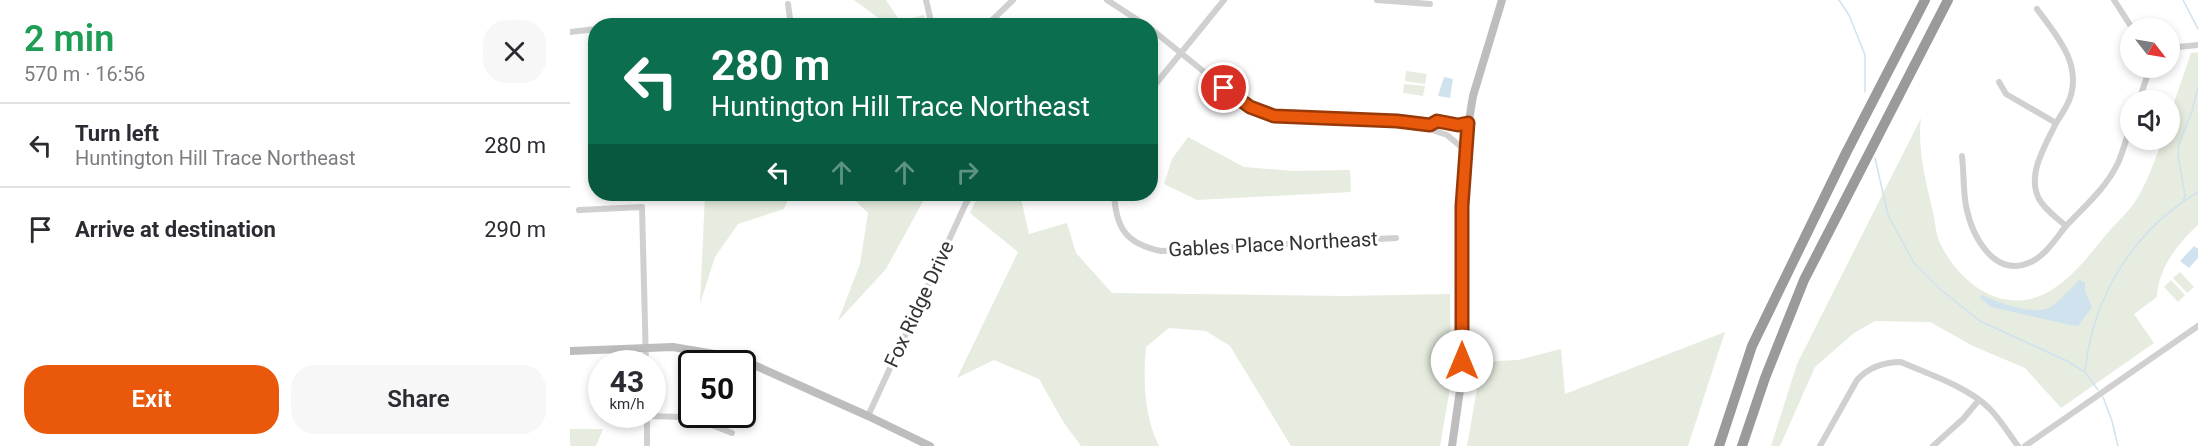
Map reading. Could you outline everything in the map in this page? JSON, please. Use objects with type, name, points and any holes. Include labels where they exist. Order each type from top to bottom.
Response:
[{"type":"highway","points":[[1719,446],[1752,346],[1846,153],[1925,0]]},
{"type":"highway","points":[[1742,446],[1764,378],[1804,280],[1948,0]]},
{"type":"main road","points":[[1452,446],[1461,383],[1462,206],[1468,123],[1473,96],[1502,0]]},
{"type":"main road","points":[[646,350],[673,347],[726,356],[756,366],[930,446]]},
{"type":"main road","points":[[570,351],[588,351]]},
{"type":"street","points":[[926,0],[930,18]]},
{"type":"street","points":[[994,18],[1013,0]]},
{"type":"street","points":[[1107,0],[1135,18]]},
{"type":"street","points":[[1158,81],[1224,0]]},
{"type":"street","points":[[1377,0],[1430,4]]},
{"type":"street","points":[[2114,0],[2126,18]]},
{"type":"street","points":[[788,4],[790,18]]},
{"type":"street","points":[[2037,9],[2064,46],[2071,61],[2073,80],[2070,98],[2035,170],[2035,187],[2044,205],[2066,226]]},
{"type":"street","points":[[570,32],[588,30]]},
{"type":"street","points":[[1158,34],[1224,88],[1260,112],[1285,118],[1397,121],[1430,125],[1437,121],[1458,125],[1468,123]]},
{"type":"street","points":[[2180,47],[2198,45]]},
{"type":"street","points":[[1999,82],[2006,94],[2056,123]]},
{"type":"street","points":[[1430,125],[1435,131],[1447,135],[1466,152]]},
{"type":"street","points":[[1962,156],[1966,206],[1978,242],[1999,262],[2014,266],[2031,262],[2045,251],[2097,195],[2118,163],[2122,150]]},
{"type":"street","name":"Fox Ridge Drive","points":[[868,416],[967,201]]},
{"type":"street","name":"Gables Place Northeast","points":[[1114,201],[1115,212],[1125,234],[1142,247],[1161,251],[1396,238]]},
{"type":"street","points":[[579,210],[642,207],[646,350]]},
{"type":"street","points":[[2025,446],[2198,326]]},
{"type":"street","points":[[1820,446],[1857,380],[1864,373],[1890,362],[1901,362],[1979,400],[1990,409],[2018,446]]},
{"type":"street","points":[[1933,446],[1963,420],[1979,400]]},
{"type":"street","points":[[666,416],[699,420],[732,433]]},
{"type":"street","points":[[647,428],[647,446]]},
{"type":"shaded area","points":[[854,0],[886,0],[898,18],[878,18]]},
{"type":"shaded area","points":[[2198,52],[2198,225],[2170,258],[2161,277],[2157,297],[2134,314],[2154,343],[2061,408],[2025,368],[1973,346],[1930,322],[1875,321],[1854,333],[1815,367],[1780,446],[1771,446],[1797,364],[1921,118],[1920,141],[1925,177],[1940,243],[1948,257],[1957,270],[1982,290],[1996,297],[2026,300],[2052,289],[2088,257],[2135,202],[2147,180],[2159,150],[2180,150],[2178,90],[2191,53]]},
{"type":"shaded area","points":[[1406,71],[1427,74],[1425,84],[1405,81]]},
{"type":"shaded area","points":[[1404,84],[1425,86],[1423,96],[1403,93]]},
{"type":"shaded area","points":[[1188,137],[1244,167],[1293,171],[1350,170],[1351,192],[1197,200],[1164,184],[1172,159]]},
{"type":"shaded area","points":[[705,201],[787,201],[784,209],[738,224],[715,257],[700,304]]},
{"type":"shaded area","points":[[856,201],[923,201],[886,269],[838,321],[860,264],[868,213]]},
{"type":"shaded area","points":[[1022,201],[1029,234],[1067,223],[1076,253],[1112,293],[1344,296],[1450,294],[1451,382],[1440,446],[1291,446],[1230,346],[1206,331],[1169,328],[1146,347],[1146,398],[1150,423],[1159,446],[1081,446],[1064,423],[1039,379],[994,360],[957,378],[1018,252],[970,213],[975,202]]},
{"type":"shaded area","points":[[2180,272],[2194,287],[2187,293],[2173,278]]},
{"type":"shaded area","points":[[2171,280],[2185,295],[2178,302],[2164,287]]},
{"type":"shaded area","points":[[1725,332],[1688,446],[1467,446],[1478,383],[1479,362],[1518,360],[1561,349],[1565,394]]},
{"type":"shaded area","points":[[570,429],[603,429],[596,446],[570,446]]},
{"type":"water","points":[[1444,77],[1453,79],[1450,98],[1438,96]]},
{"type":"water","points":[[2194,246],[2198,249],[2198,258],[2189,268],[2180,261]]},
{"type":"water","points":[[2079,280],[2085,282],[2085,290],[2092,307],[2079,325],[2075,326],[1991,307],[1980,298],[1982,295],[2019,308],[2039,310],[2055,304]]},
{"type":"waterway","points":[[1839,0],[1849,15],[1865,55],[1865,92]]},
{"type":"waterway","points":[[2183,0],[2198,29]]},
{"type":"waterway","points":[[2183,200],[2185,196],[2178,155],[2179,144],[2192,111],[2198,87]]},
{"type":"waterway","points":[[1875,158],[1888,215],[1914,263],[1941,290],[1980,321],[2067,361],[2085,372],[2098,390]]},
{"type":"waterway","points":[[2085,371],[2089,343],[2097,317],[2120,268],[2154,226],[2198,192]]},
{"type":"waterway","points":[[2103,397],[2118,446]]},
{"type":"route","points":[[1224,88],[1260,112],[1285,118],[1397,121],[1430,125],[1437,121],[1458,125],[1468,123],[1462,206],[1462,361]]}]
